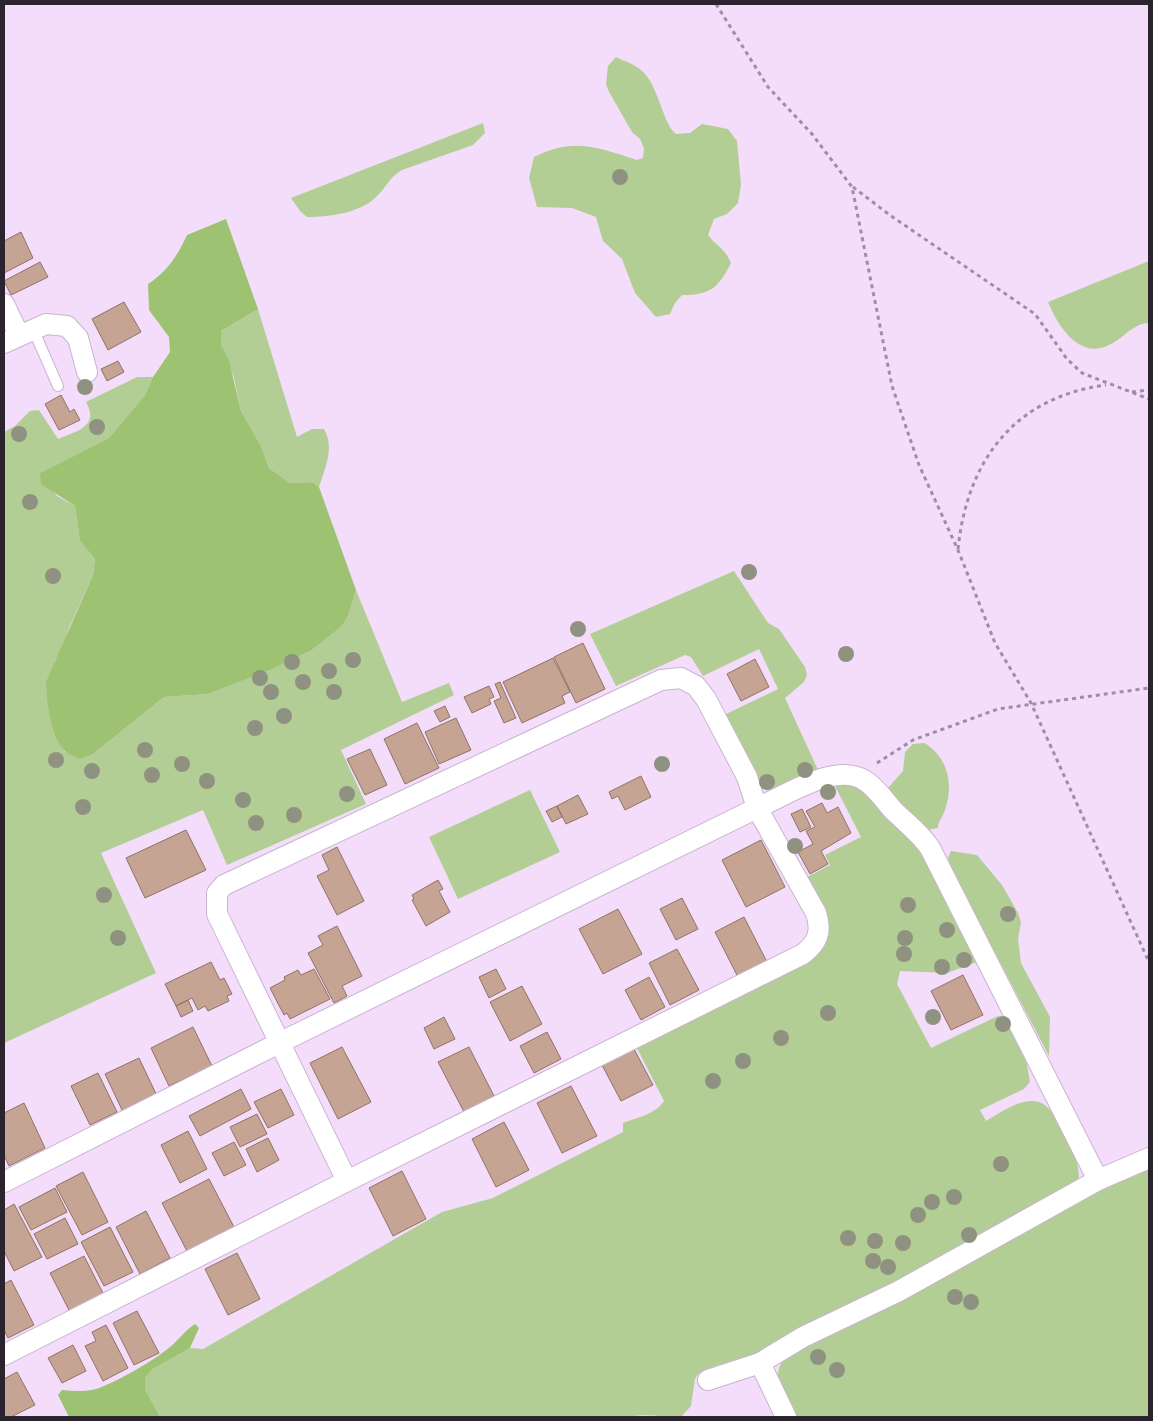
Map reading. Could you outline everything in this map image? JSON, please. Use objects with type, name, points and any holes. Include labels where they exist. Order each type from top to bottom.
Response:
[{"type":"street","points":[[4,304],[19,336],[46,324],[67,326],[78,338],[87,372]]},
{"type":"street","points":[[4,1356],[348,1181],[803,954],[812,947],[817,940],[819,930],[816,913],[758,808],[747,777],[706,699],[696,686],[681,678],[661,680],[224,885],[217,893],[217,914],[348,1181]]},
{"type":"street","points":[[4,1182],[279,1043],[758,808],[835,775],[858,777],[876,789],[893,809],[917,830],[930,848],[1098,1180]]},
{"type":"street","points":[[708,1380],[760,1363],[811,1333],[900,1290],[1098,1180],[1149,1158]]},
{"type":"street","points":[[760,1363],[786,1417]]},
{"type":"lane","points":[[19,336],[58,386]]},
{"type":"path","points":[[716,4],[768,87],[812,134],[852,187],[932,244],[1021,302],[1039,318],[1074,366],[1082,373],[1107,385],[1149,399]]},
{"type":"path","points":[[852,187],[892,386],[919,465],[958,550],[995,643],[1031,702],[1149,962]]},
{"type":"path","points":[[958,550],[965,505],[974,480],[994,446],[1008,431],[1038,408],[1080,390],[1107,385]]},
{"type":"path","points":[[1129,392],[1149,390]]},
{"type":"path","points":[[858,777],[914,740],[991,710],[1031,702],[1149,688]]},
{"type":"green space","points":[[616,57],[635,66],[647,77],[671,129],[676,134],[690,133],[702,124],[728,129],[737,141],[741,185],[738,203],[727,214],[714,219],[708,235],[723,250],[731,263],[722,279],[712,288],[700,294],[682,295],[675,303],[670,314],[656,317],[635,293],[622,259],[603,241],[596,217],[572,208],[537,207],[529,178],[534,157],[561,147],[586,146],[610,151],[637,160],[643,158],[644,148],[640,139],[632,132],[606,84],[608,66]]},
{"type":"green space","points":[[483,123],[485,133],[473,145],[402,170],[371,201],[355,210],[335,215],[307,217],[291,198]]},
{"type":"green space","points":[[226,219],[258,309],[221,331],[221,345],[229,361],[241,411],[261,446],[269,468],[290,483],[312,482],[319,487],[356,590],[348,616],[342,626],[312,650],[268,671],[208,694],[164,697],[93,754],[81,759],[65,751],[55,735],[48,708],[46,682],[93,575],[95,559],[80,541],[75,506],[41,484],[40,473],[109,438],[145,395],[153,377],[170,352],[169,337],[149,310],[148,284],[161,274],[171,262],[187,235]]},
{"type":"green space","points":[[1149,261],[1149,323],[1133,328],[1109,345],[1098,348],[1088,348],[1071,338],[1058,321],[1048,302]]},
{"type":"green space","points":[[258,309],[297,437],[312,429],[324,429],[327,436],[329,443],[328,458],[319,487],[312,482],[290,483],[269,468],[261,446],[241,411],[234,378],[221,345],[221,331]]},
{"type":"green space","points":[[137,377],[153,377],[145,395],[109,438],[40,473],[57,496],[75,506],[80,541],[95,559],[93,575],[69,628],[63,648],[55,661],[64,751],[81,759],[93,754],[164,697],[208,694],[268,671],[312,650],[342,626],[348,616],[356,590],[402,702],[449,683],[454,695],[341,750],[366,804],[227,865],[203,810],[101,853],[156,973],[4,1043],[4,432],[15,426],[30,411],[39,410],[58,439],[84,427],[88,423],[90,410],[86,402]]},
{"type":"green space","points":[[734,571],[768,623],[779,629],[805,667],[807,675],[804,682],[785,698],[818,770],[771,789],[760,786],[724,715],[778,689],[759,649],[703,676],[691,657],[685,655],[616,686],[590,634]]},
{"type":"green space","points":[[924,743],[944,763],[949,781],[948,800],[938,828],[927,830],[889,795],[888,788],[903,771],[905,752],[913,744]]},
{"type":"green space","points":[[854,782],[916,837],[977,962],[947,973],[900,971],[897,984],[931,1048],[998,1016],[1006,1018],[1026,1059],[1030,1082],[1024,1089],[980,1110],[986,1121],[1011,1107],[1026,1102],[1039,1102],[1046,1106],[1054,1114],[1068,1137],[1077,1163],[1078,1182],[886,1290],[744,1360],[718,1365],[698,1374],[695,1379],[691,1406],[681,1417],[647,1415],[627,1417],[160,1417],[145,1389],[145,1378],[153,1369],[190,1348],[203,1349],[442,1212],[493,1198],[623,1132],[623,1123],[656,1109],[664,1101],[636,1046],[815,954],[807,877],[830,865],[825,855],[861,837],[834,784]]},
{"type":"green space","points":[[530,790],[560,852],[458,899],[429,837]]},
{"type":"green space","points":[[951,851],[977,855],[1002,885],[1018,913],[1021,922],[1018,939],[1021,963],[1050,1017],[1049,1056],[951,868],[948,858]]},
{"type":"green space","points":[[1149,1167],[1149,1417],[792,1417],[779,1385],[778,1377],[782,1363],[788,1356],[1050,1216]]},
{"type":"green space","points":[[195,1324],[199,1328],[190,1348],[153,1369],[145,1378],[145,1389],[160,1417],[69,1417],[58,1395],[62,1390],[92,1390],[124,1377],[163,1352]]},
{"type":"building","points":[[21,232],[33,258],[4,273],[4,241]]},
{"type":"building","points":[[40,262],[48,277],[11,295],[4,281]]},
{"type":"building","points":[[124,302],[141,332],[108,350],[92,319]]},
{"type":"building","points":[[118,361],[124,372],[107,381],[101,369]]},
{"type":"building","points":[[61,395],[70,412],[74,409],[80,420],[59,430],[45,404]]},
{"type":"building","points":[[583,643],[605,689],[576,703],[554,657]]},
{"type":"building","points":[[553,658],[570,692],[562,696],[565,703],[522,723],[503,682]]},
{"type":"building","points":[[755,659],[769,687],[741,701],[727,674]]},
{"type":"building","points":[[500,682],[516,718],[504,723],[494,701],[501,698],[495,684]]},
{"type":"building","points":[[489,686],[494,697],[489,699],[491,704],[472,713],[464,697]]},
{"type":"building","points":[[445,706],[450,717],[440,722],[434,711]]},
{"type":"building","points":[[456,718],[471,750],[439,764],[425,732]]},
{"type":"building","points":[[417,723],[439,768],[405,784],[384,739]]},
{"type":"building","points":[[370,749],[387,785],[365,795],[347,759]]},
{"type":"building","points":[[641,776],[651,797],[625,810],[618,796],[612,799],[609,792]]},
{"type":"building","points":[[578,795],[588,814],[566,824],[557,806]]},
{"type":"building","points":[[822,803],[827,813],[838,807],[851,833],[821,851],[828,864],[810,874],[798,852],[813,844],[806,831],[815,827],[806,811]]},
{"type":"building","points":[[557,806],[562,817],[552,822],[546,811]]},
{"type":"building","points":[[802,809],[811,827],[800,832],[791,814]]},
{"type":"building","points":[[186,830],[206,870],[145,898],[126,858]]},
{"type":"building","points":[[761,840],[785,887],[746,907],[722,860]]},
{"type":"building","points":[[337,847],[364,901],[337,915],[317,876],[329,870],[322,855]]},
{"type":"building","points":[[438,880],[443,889],[439,891],[450,912],[426,926],[412,900],[414,899],[412,895]]},
{"type":"building","points":[[682,898],[698,929],[676,940],[660,909]]},
{"type":"building","points":[[618,909],[642,954],[603,974],[579,929]]},
{"type":"building","points":[[744,917],[768,964],[739,979],[715,932]]},
{"type":"building","points":[[337,926],[362,976],[342,986],[347,996],[334,1003],[308,953],[323,945],[318,936]]},
{"type":"building","points":[[677,949],[699,990],[670,1005],[649,963]]},
{"type":"building","points":[[211,962],[220,980],[224,978],[232,994],[227,996],[229,1001],[208,1011],[205,1006],[198,1010],[192,998],[176,1006],[165,984]]},
{"type":"building","points":[[314,969],[330,999],[290,1019],[287,1013],[284,1015],[270,988],[285,980],[284,977],[298,970],[301,975]]},
{"type":"building","points":[[496,969],[506,989],[489,998],[479,977]]},
{"type":"building","points":[[963,975],[983,1015],[951,1030],[931,991]]},
{"type":"building","points":[[649,977],[665,1007],[641,1020],[625,990]]},
{"type":"building","points":[[522,986],[542,1024],[510,1041],[490,1002]]},
{"type":"building","points":[[188,1000],[193,1011],[181,1017],[176,1006]]},
{"type":"building","points":[[444,1017],[455,1039],[434,1049],[424,1028]]},
{"type":"building","points":[[193,1027],[212,1066],[169,1086],[151,1048]]},
{"type":"building","points":[[547,1032],[561,1059],[534,1073],[520,1046]]},
{"type":"building","points":[[342,1047],[371,1102],[338,1119],[310,1063]]},
{"type":"building","points":[[469,1047],[494,1096],[464,1112],[438,1062]]},
{"type":"building","points":[[634,1049],[653,1085],[621,1101],[602,1065]]},
{"type":"building","points":[[139,1058],[157,1096],[123,1112],[105,1074]]},
{"type":"building","points":[[98,1073],[117,1112],[90,1125],[71,1086]]},
{"type":"building","points":[[571,1086],[597,1136],[562,1153],[537,1103]]},
{"type":"building","points":[[241,1089],[251,1109],[200,1136],[189,1116]]},
{"type":"building","points":[[281,1089],[294,1115],[268,1128],[254,1102]]},
{"type":"building","points":[[24,1103],[45,1148],[9,1166],[4,1155],[4,1113]]},
{"type":"building","points":[[257,1114],[267,1134],[240,1147],[230,1127]]},
{"type":"building","points":[[504,1122],[529,1170],[496,1187],[472,1139]]},
{"type":"building","points":[[188,1131],[207,1169],[180,1183],[161,1145]]},
{"type":"building","points":[[268,1138],[279,1160],[257,1172],[246,1149]]},
{"type":"building","points":[[234,1142],[246,1165],[224,1176],[212,1153]]},
{"type":"building","points":[[402,1171],[426,1219],[393,1236],[369,1188]]},
{"type":"building","points":[[83,1172],[108,1222],[82,1235],[56,1186]]},
{"type":"building","points":[[209,1179],[235,1229],[188,1253],[162,1203]]},
{"type":"building","points":[[55,1188],[67,1212],[31,1230],[19,1207]]},
{"type":"building","points":[[14,1204],[42,1257],[14,1271],[4,1251],[4,1210]]},
{"type":"building","points":[[146,1211],[170,1258],[140,1274],[116,1227]]},
{"type":"building","points":[[65,1218],[78,1244],[47,1259],[34,1234]]},
{"type":"building","points":[[110,1227],[133,1272],[104,1286],[81,1242]]},
{"type":"building","points":[[237,1253],[260,1299],[228,1315],[205,1269]]},
{"type":"building","points":[[84,1256],[105,1297],[71,1314],[50,1273]]},
{"type":"building","points":[[11,1280],[34,1325],[8,1338],[4,1330],[4,1284]]},
{"type":"building","points":[[137,1311],[159,1353],[134,1365],[113,1323]]},
{"type":"building","points":[[106,1325],[128,1368],[103,1381],[85,1346],[96,1341],[92,1332]]},
{"type":"building","points":[[73,1345],[86,1371],[62,1383],[48,1358]]},
{"type":"building","points":[[17,1372],[35,1405],[11,1417],[4,1417],[4,1379]]}]
